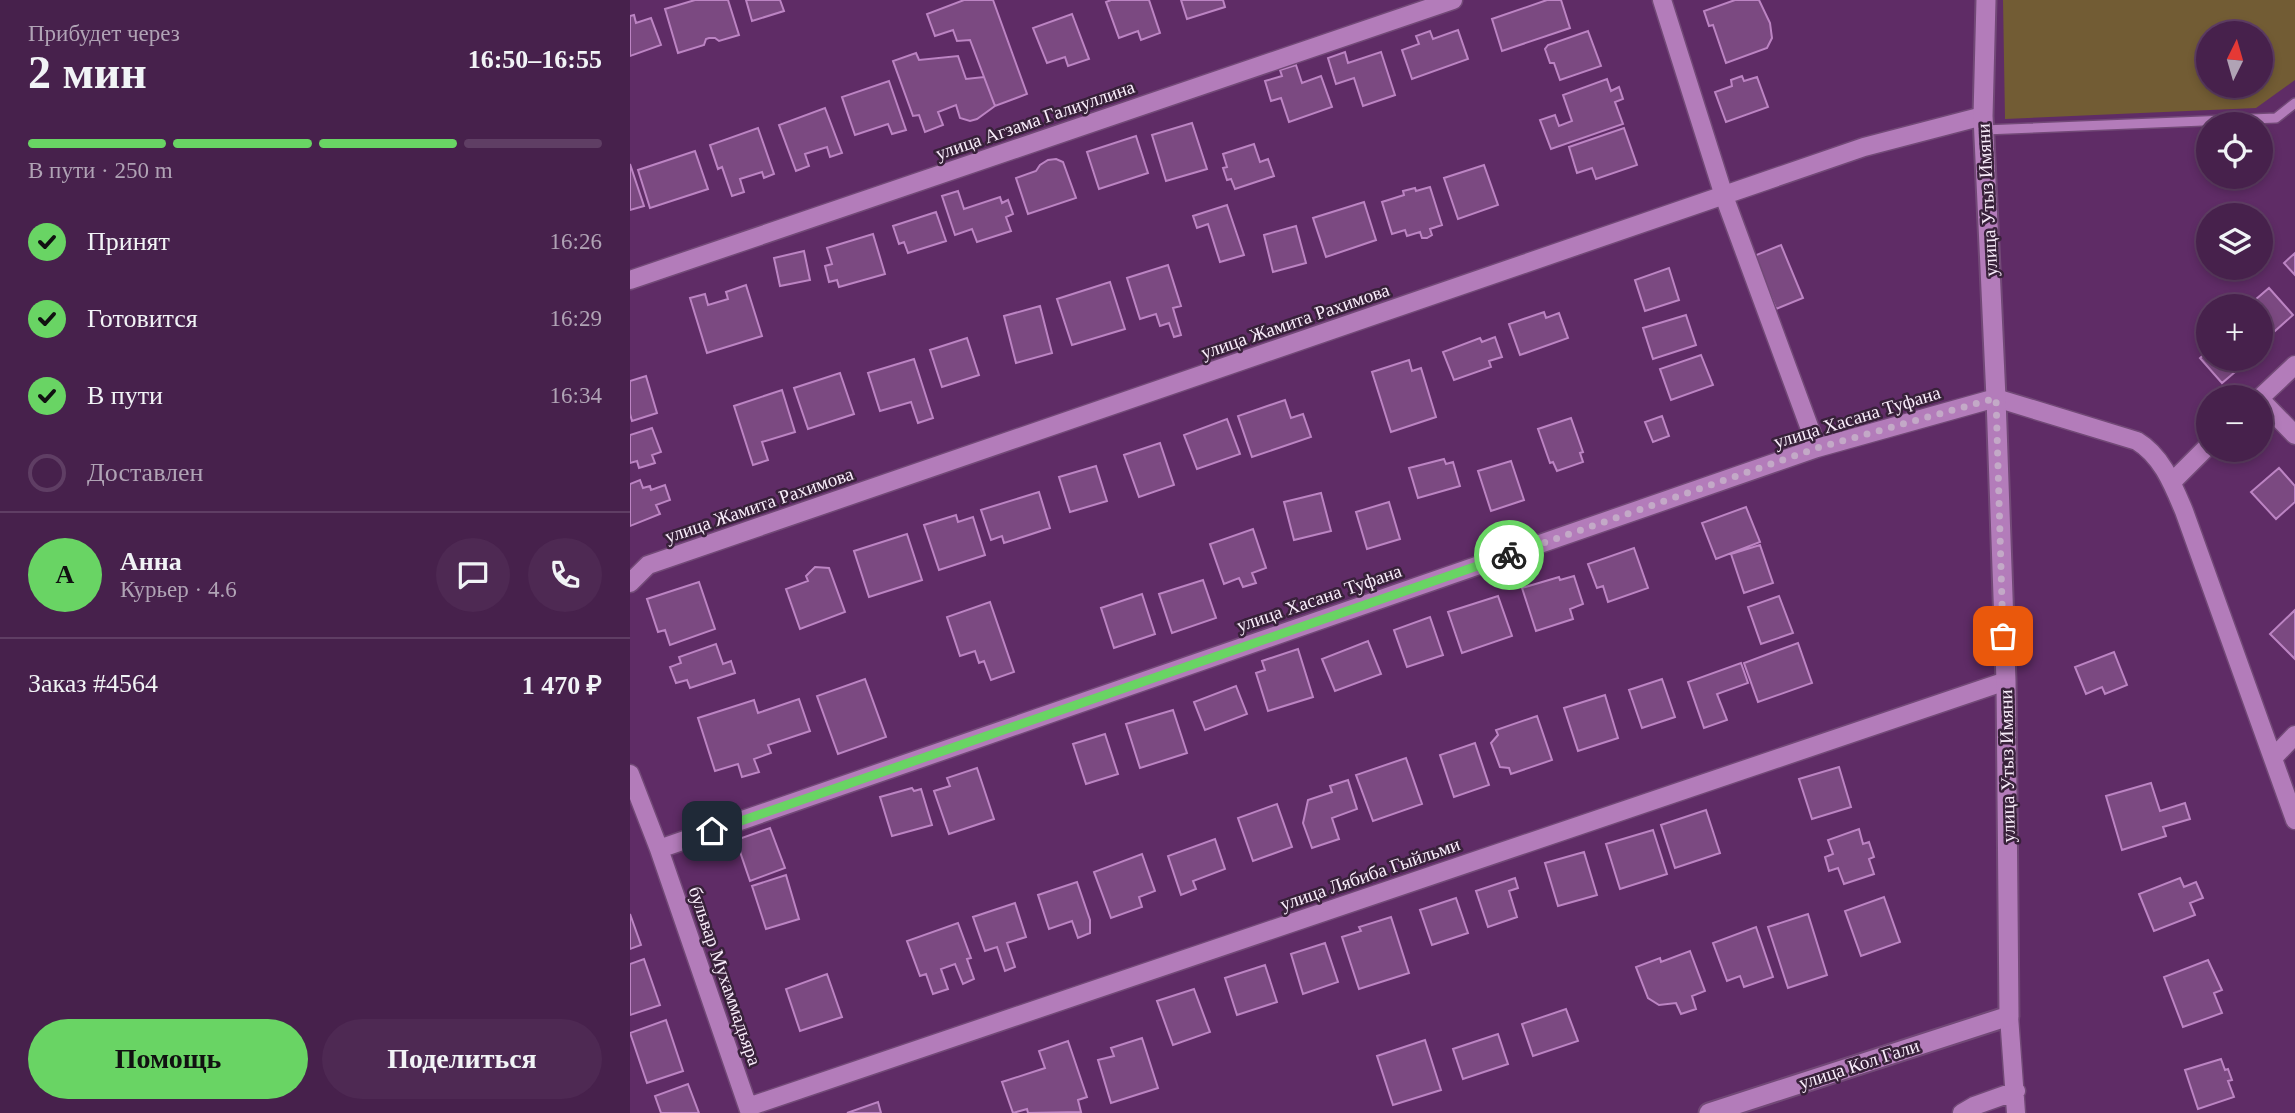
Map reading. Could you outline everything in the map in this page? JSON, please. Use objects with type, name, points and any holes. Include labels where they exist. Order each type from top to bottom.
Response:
[{"type":"street","name":"улица Агзама Галиуллина","points":[[630,280],[1453,0]]},
{"type":"street","points":[[1662,0],[1724,196],[1817,448]]},
{"type":"street","name":"улица Утыз Имяни","points":[[1986,0],[1983,123],[2006,681],[2010,1016],[2016,1091],[2015,1113]]},
{"type":"street","name":"улица Жамита Рахимова","points":[[630,583],[648,565],[1864,147],[1983,123]]},
{"type":"street","points":[[2273,386],[2295,365]]},
{"type":"street","points":[[1996,398],[2137,441],[2150,449],[2172,482],[2184,511],[2295,820]]},
{"type":"street","name":"улица Хасана Туфана","points":[[659,849],[1817,448],[1996,398]]},
{"type":"street","points":[[2273,411],[2295,435]]},
{"type":"street","points":[[2172,482],[2196,458]]},
{"type":"street","name":"улица Лябиба Гыйльми","points":[[749,1110],[2006,681]]},
{"type":"street","points":[[2273,758],[2295,735]]},
{"type":"street","name":"бульвар Мухаммадьяра","points":[[630,774],[659,849],[749,1110]]},
{"type":"street","name":"улица Кол Гали","points":[[1709,1113],[2010,1016]]},
{"type":"street","points":[[1962,1113],[2016,1091]]},
{"type":"lane","points":[[1983,123],[2276,118],[2295,103]]},
{"type":"shaded area","points":[[2003,0],[2295,0],[2295,80],[2273,96],[2273,21],[2196,21],[2196,98],[2270,98],[2256,108],[2005,119]]},
{"type":"building","points":[[695,0],[728,0],[739,35],[719,41],[709,38],[704,45],[678,53],[665,9]]},
{"type":"building","points":[[746,0],[780,0],[784,11],[752,21]]},
{"type":"building","points":[[964,0],[993,0],[1027,94],[995,106],[970,40],[957,41],[953,30],[935,36],[927,14]]},
{"type":"building","points":[[1149,0],[1160,33],[1141,40],[1138,31],[1119,38],[1106,2]]},
{"type":"building","points":[[1181,0],[1223,0],[1225,7],[1187,19]]},
{"type":"building","points":[[1547,0],[1561,0],[1570,28],[1502,51],[1492,19]]},
{"type":"building","points":[[1735,0],[1759,0],[1770,23],[1772,38],[1767,48],[1726,63],[1713,25],[1709,26],[1704,11]]},
{"type":"building","points":[[1072,14],[1089,59],[1068,66],[1065,57],[1047,63],[1033,28]]},
{"type":"building","points":[[634,15],[636,23],[651,18],[661,45],[630,56],[630,16]]},
{"type":"building","points":[[1458,30],[1468,59],[1412,79],[1402,50],[1419,44],[1416,36],[1430,31],[1433,39]]},
{"type":"building","points":[[1588,31],[1601,66],[1560,80],[1545,49],[1548,45]]},
{"type":"building","points":[[1345,52],[1348,63],[1381,52],[1395,95],[1363,106],[1354,78],[1336,84],[1328,58]]},
{"type":"building","points":[[916,53],[919,60],[958,56],[966,79],[984,77],[995,106],[970,121],[960,118],[956,105],[938,112],[943,125],[925,132],[919,115],[913,116],[893,61]]},
{"type":"building","points":[[1296,65],[1302,83],[1321,76],[1332,107],[1289,122],[1281,98],[1271,101],[1265,81],[1282,76],[1280,70]]},
{"type":"building","points":[[1742,76],[1744,81],[1757,77],[1768,107],[1726,122],[1715,92],[1732,86],[1731,80]]},
{"type":"building","points":[[1607,79],[1611,91],[1619,87],[1623,99],[1615,102],[1623,124],[1551,149],[1540,120],[1555,115],[1559,126],[1572,121],[1563,95]]},
{"type":"building","points":[[889,81],[906,130],[892,134],[888,124],[855,135],[842,97]]},
{"type":"building","points":[[825,108],[842,153],[830,157],[827,147],[805,154],[809,166],[796,171],[779,125]]},
{"type":"building","points":[[1192,123],[1207,169],[1166,181],[1152,135]]},
{"type":"building","points":[[758,128],[774,174],[764,178],[762,172],[740,179],[744,192],[732,196],[722,167],[718,169],[710,145]]},
{"type":"building","points":[[1624,128],[1637,165],[1596,179],[1592,168],[1577,173],[1569,147]]},
{"type":"building","points":[[1136,136],[1148,173],[1099,189],[1087,152]]},
{"type":"building","points":[[1254,144],[1260,162],[1268,159],[1274,176],[1235,189],[1231,179],[1227,180],[1223,168],[1227,167],[1223,154]]},
{"type":"building","points":[[695,151],[708,189],[650,208],[638,170]]},
{"type":"building","points":[[1048,160],[1063,162],[1076,198],[1028,214],[1016,178],[1036,171]]},
{"type":"building","points":[[630,164],[644,206],[630,210]]},
{"type":"building","points":[[1484,165],[1498,205],[1458,219],[1444,178]]},
{"type":"building","points":[[1430,187],[1442,225],[1430,229],[1432,235],[1427,238],[1422,238],[1420,232],[1407,236],[1405,230],[1392,234],[1382,202],[1404,195],[1403,191]]},
{"type":"building","points":[[958,191],[964,209],[1000,197],[1002,203],[1008,200],[1013,214],[1006,217],[1011,231],[977,242],[972,229],[955,235],[942,196]]},
{"type":"building","points":[[1364,202],[1376,240],[1326,257],[1313,218]]},
{"type":"building","points":[[1227,205],[1244,255],[1220,262],[1208,224],[1197,228],[1193,216]]},
{"type":"building","points":[[936,212],[946,241],[908,253],[904,242],[899,244],[893,226]]},
{"type":"building","points":[[1296,226],[1306,263],[1273,272],[1264,235]]},
{"type":"building","points":[[873,234],[885,274],[839,287],[837,280],[829,282],[825,266],[832,264],[827,248]]},
{"type":"building","points":[[1781,245],[1803,298],[1776,309],[1754,256]]},
{"type":"building","points":[[804,251],[810,280],[780,286],[774,258]]},
{"type":"building","points":[[2295,253],[2295,275],[2284,263]]},
{"type":"building","points":[[1168,265],[1181,306],[1173,308],[1181,335],[1174,337],[1169,323],[1160,326],[1156,314],[1140,319],[1127,278]]},
{"type":"building","points":[[1669,268],[1679,300],[1645,311],[1635,280]]},
{"type":"building","points":[[1110,282],[1125,329],[1072,345],[1057,299]]},
{"type":"building","points":[[746,285],[762,336],[707,353],[690,298],[705,294],[708,305],[728,299],[726,292]]},
{"type":"building","points":[[2269,288],[2293,315],[2273,333],[2273,294],[2262,294]]},
{"type":"building","points":[[1040,306],[1052,353],[1016,363],[1004,316]]},
{"type":"building","points":[[1544,312],[1546,318],[1559,313],[1568,338],[1520,355],[1509,324]]},
{"type":"building","points":[[1686,315],[1696,345],[1653,359],[1643,328]]},
{"type":"building","points":[[1495,337],[1502,357],[1489,361],[1491,367],[1454,380],[1443,352],[1480,338],[1482,342]]},
{"type":"building","points":[[967,338],[979,375],[942,387],[930,350]]},
{"type":"building","points":[[1701,355],[1713,385],[1671,400],[1660,369]]},
{"type":"building","points":[[914,359],[933,418],[918,423],[911,402],[880,411],[868,373]]},
{"type":"building","points":[[1409,360],[1412,371],[1421,368],[1436,417],[1391,432],[1372,372]]},
{"type":"building","points":[[2211,371],[2236,371],[2222,383]]},
{"type":"building","points":[[840,373],[854,414],[808,429],[794,388]]},
{"type":"building","points":[[646,376],[657,413],[632,421],[630,381]]},
{"type":"building","points":[[782,390],[795,432],[762,442],[768,460],[753,465],[734,406]]},
{"type":"building","points":[[1285,400],[1291,418],[1303,414],[1311,437],[1252,457],[1238,416]]},
{"type":"building","points":[[1662,416],[1669,436],[1653,442],[1645,422]]},
{"type":"building","points":[[1571,418],[1583,452],[1580,453],[1583,462],[1557,471],[1553,462],[1550,463],[1538,429]]},
{"type":"building","points":[[1227,419],[1240,454],[1197,469],[1184,435]]},
{"type":"building","points":[[652,428],[661,452],[652,455],[655,463],[639,468],[637,461],[630,463],[630,435]]},
{"type":"building","points":[[1160,443],[1174,485],[1139,497],[1124,455]]},
{"type":"building","points":[[1444,459],[1446,464],[1453,462],[1460,486],[1418,498],[1409,468]]},
{"type":"building","points":[[1511,461],[1524,500],[1491,511],[1478,471]]},
{"type":"building","points":[[1096,466],[1107,501],[1070,512],[1059,477]]},
{"type":"building","points":[[2279,468],[2295,486],[2295,502],[2276,519],[2251,492]]},
{"type":"building","points":[[640,480],[643,488],[650,486],[651,490],[665,485],[670,500],[656,505],[660,514],[630,526],[630,484]]},
{"type":"building","points":[[1039,492],[1050,528],[1004,543],[1002,536],[991,540],[981,510]]},
{"type":"building","points":[[1321,493],[1331,531],[1294,540],[1284,502]]},
{"type":"building","points":[[1389,502],[1400,539],[1367,549],[1356,512]]},
{"type":"building","points":[[1746,507],[1760,542],[1716,559],[1702,523]]},
{"type":"building","points":[[956,515],[958,522],[973,517],[985,555],[939,570],[924,525]]},
{"type":"building","points":[[1253,529],[1266,568],[1252,573],[1256,583],[1243,587],[1239,578],[1224,584],[1210,544]]},
{"type":"building","points":[[907,534],[922,580],[869,597],[854,551]]},
{"type":"building","points":[[1760,545],[1773,583],[1744,593],[1731,554]]},
{"type":"building","points":[[1634,548],[1648,588],[1608,602],[1603,586],[1597,588],[1588,564]]},
{"type":"building","points":[[815,567],[829,568],[845,612],[800,629],[786,589],[808,581],[806,576]]},
{"type":"building","points":[[1574,576],[1583,604],[1570,609],[1573,619],[1536,631],[1522,588],[1559,577],[1560,580]]},
{"type":"building","points":[[1203,580],[1216,618],[1172,633],[1159,594]]},
{"type":"building","points":[[699,582],[715,629],[670,645],[665,630],[658,632],[647,599]]},
{"type":"building","points":[[1142,594],[1155,634],[1114,648],[1101,608]]},
{"type":"building","points":[[1498,596],[1512,636],[1462,653],[1448,612]]},
{"type":"building","points":[[1779,596],[1793,633],[1761,644],[1748,607]]},
{"type":"building","points":[[990,602],[1014,672],[991,680],[984,661],[979,663],[975,651],[960,656],[947,617]]},
{"type":"building","points":[[2295,610],[2295,659],[2270,634]]},
{"type":"building","points":[[1430,617],[1443,655],[1407,667],[1394,630]]},
{"type":"building","points":[[1368,641],[1381,674],[1335,691],[1322,659]]},
{"type":"building","points":[[1798,643],[1812,683],[1758,702],[1744,663]]},
{"type":"building","points":[[716,644],[723,664],[731,661],[735,673],[690,688],[687,680],[676,683],[670,667],[681,663],[679,657]]},
{"type":"building","points":[[1298,649],[1313,697],[1268,711],[1256,673],[1265,670],[1262,661]]},
{"type":"building","points":[[2114,652],[2127,685],[2105,694],[2102,687],[2086,694],[2075,667]]},
{"type":"building","points":[[1741,663],[1748,683],[1717,694],[1727,720],[1704,728],[1688,682]]},
{"type":"building","points":[[865,679],[886,737],[838,754],[817,696]]},
{"type":"building","points":[[1662,679],[1675,717],[1642,728],[1629,690]]},
{"type":"building","points":[[1236,686],[1247,714],[1205,730],[1194,702]]},
{"type":"building","points":[[1605,695],[1618,738],[1578,751],[1564,708]]},
{"type":"building","points":[[799,699],[810,731],[768,745],[771,753],[754,759],[759,772],[742,777],[738,764],[715,771],[698,718],[754,700],[758,713]]},
{"type":"building","points":[[1173,710],[1187,753],[1140,768],[1126,724]]},
{"type":"building","points":[[1537,716],[1552,760],[1511,774],[1509,768],[1500,767],[1491,743],[1498,735],[1496,730]]},
{"type":"building","points":[[1105,734],[1118,774],[1086,784],[1073,744]]},
{"type":"building","points":[[1475,743],[1489,785],[1454,797],[1440,755]]},
{"type":"building","points":[[1406,758],[1422,804],[1373,821],[1356,775]]},
{"type":"building","points":[[1839,767],[1851,807],[1812,819],[1799,779]]},
{"type":"building","points":[[977,768],[994,819],[949,834],[934,791],[950,786],[947,778]]},
{"type":"building","points":[[1348,780],[1357,809],[1332,818],[1339,839],[1312,848],[1303,823],[1308,800],[1332,792],[1330,786]]},
{"type":"building","points":[[2151,783],[2160,811],[2185,803],[2190,819],[2163,827],[2166,836],[2122,850],[2106,796]]},
{"type":"building","points":[[912,788],[914,791],[921,789],[932,825],[892,836],[880,797]]},
{"type":"building","points":[[1277,804],[1292,847],[1253,861],[1238,818]]},
{"type":"building","points":[[1706,810],[1720,853],[1675,868],[1661,825]]},
{"type":"building","points":[[770,828],[785,868],[750,881],[736,840]]},
{"type":"building","points":[[1859,829],[1863,844],[1869,842],[1874,857],[1869,859],[1874,874],[1844,884],[1838,868],[1829,871],[1825,857],[1833,854],[1828,840]]},
{"type":"building","points":[[1653,830],[1667,874],[1620,889],[1606,844]]},
{"type":"building","points":[[1215,839],[1225,869],[1193,881],[1196,889],[1181,895],[1168,856]]},
{"type":"building","points":[[1584,852],[1597,895],[1558,906],[1545,863]]},
{"type":"building","points":[[1142,854],[1155,891],[1139,897],[1142,907],[1111,918],[1094,872]]},
{"type":"building","points":[[786,875],[799,919],[766,929],[752,886]]},
{"type":"building","points":[[1515,878],[1518,888],[1509,891],[1517,917],[1488,927],[1476,891]]},
{"type":"building","points":[[2180,878],[2184,887],[2196,882],[2203,898],[2190,903],[2195,915],[2154,931],[2139,894]]},
{"type":"building","points":[[1077,882],[1090,920],[1090,933],[1078,938],[1072,921],[1049,929],[1038,895]]},
{"type":"building","points":[[1884,897],[1900,942],[1861,956],[1845,911]]},
{"type":"building","points":[[1456,898],[1468,933],[1432,945],[1420,910]]},
{"type":"building","points":[[1015,903],[1026,937],[1007,943],[1015,967],[1005,971],[997,947],[985,951],[973,917]]},
{"type":"building","points":[[630,914],[641,945],[630,949]]},
{"type":"building","points":[[1808,914],[1827,975],[1788,988],[1768,927]]},
{"type":"building","points":[[1391,917],[1409,973],[1359,989],[1342,937],[1361,931],[1359,927]]},
{"type":"building","points":[[958,923],[971,958],[967,959],[974,979],[963,984],[955,964],[941,969],[948,989],[933,994],[926,974],[920,976],[907,941]]},
{"type":"building","points":[[1756,927],[1773,977],[1744,987],[1740,976],[1727,981],[1713,943]]},
{"type":"building","points":[[1325,943],[1338,982],[1303,994],[1291,954]]},
{"type":"building","points":[[1690,951],[1705,991],[1692,996],[1696,1009],[1681,1014],[1676,1003],[1659,1005],[1648,998],[1636,967],[1660,958],[1661,962]]},
{"type":"building","points":[[644,959],[660,1005],[630,1015],[630,964]]},
{"type":"building","points":[[2208,960],[2222,990],[2214,993],[2222,1013],[2183,1027],[2164,977]]},
{"type":"building","points":[[1265,965],[1277,1002],[1237,1015],[1225,978]]},
{"type":"building","points":[[827,974],[842,1017],[800,1031],[786,989]]},
{"type":"building","points":[[1194,989],[1210,1032],[1173,1045],[1157,1001]]},
{"type":"building","points":[[1566,1009],[1578,1041],[1533,1056],[1522,1024]]},
{"type":"building","points":[[666,1020],[683,1071],[647,1083],[630,1033]]},
{"type":"building","points":[[1498,1034],[1508,1064],[1463,1079],[1453,1049]]},
{"type":"building","points":[[1142,1038],[1158,1088],[1111,1103],[1098,1060],[1114,1056],[1111,1048]]},
{"type":"building","points":[[1425,1040],[1441,1090],[1393,1105],[1377,1056]]},
{"type":"building","points":[[1068,1041],[1087,1097],[1078,1100],[1081,1112],[1028,1113],[1027,1109],[1013,1113],[1002,1082],[1045,1068],[1039,1051]]},
{"type":"building","points":[[2221,1059],[2232,1080],[2228,1081],[2234,1097],[2198,1109],[2185,1070]]},
{"type":"building","points":[[688,1084],[699,1113],[661,1113],[655,1096]]},
{"type":"building","points":[[878,1102],[881,1113],[847,1113]]},
{"type":"way so far","points":[[1509,555],[1817,448],[1996,398],[2003,636]]},
{"type":"route","points":[[712,831],[1509,555]]}]
